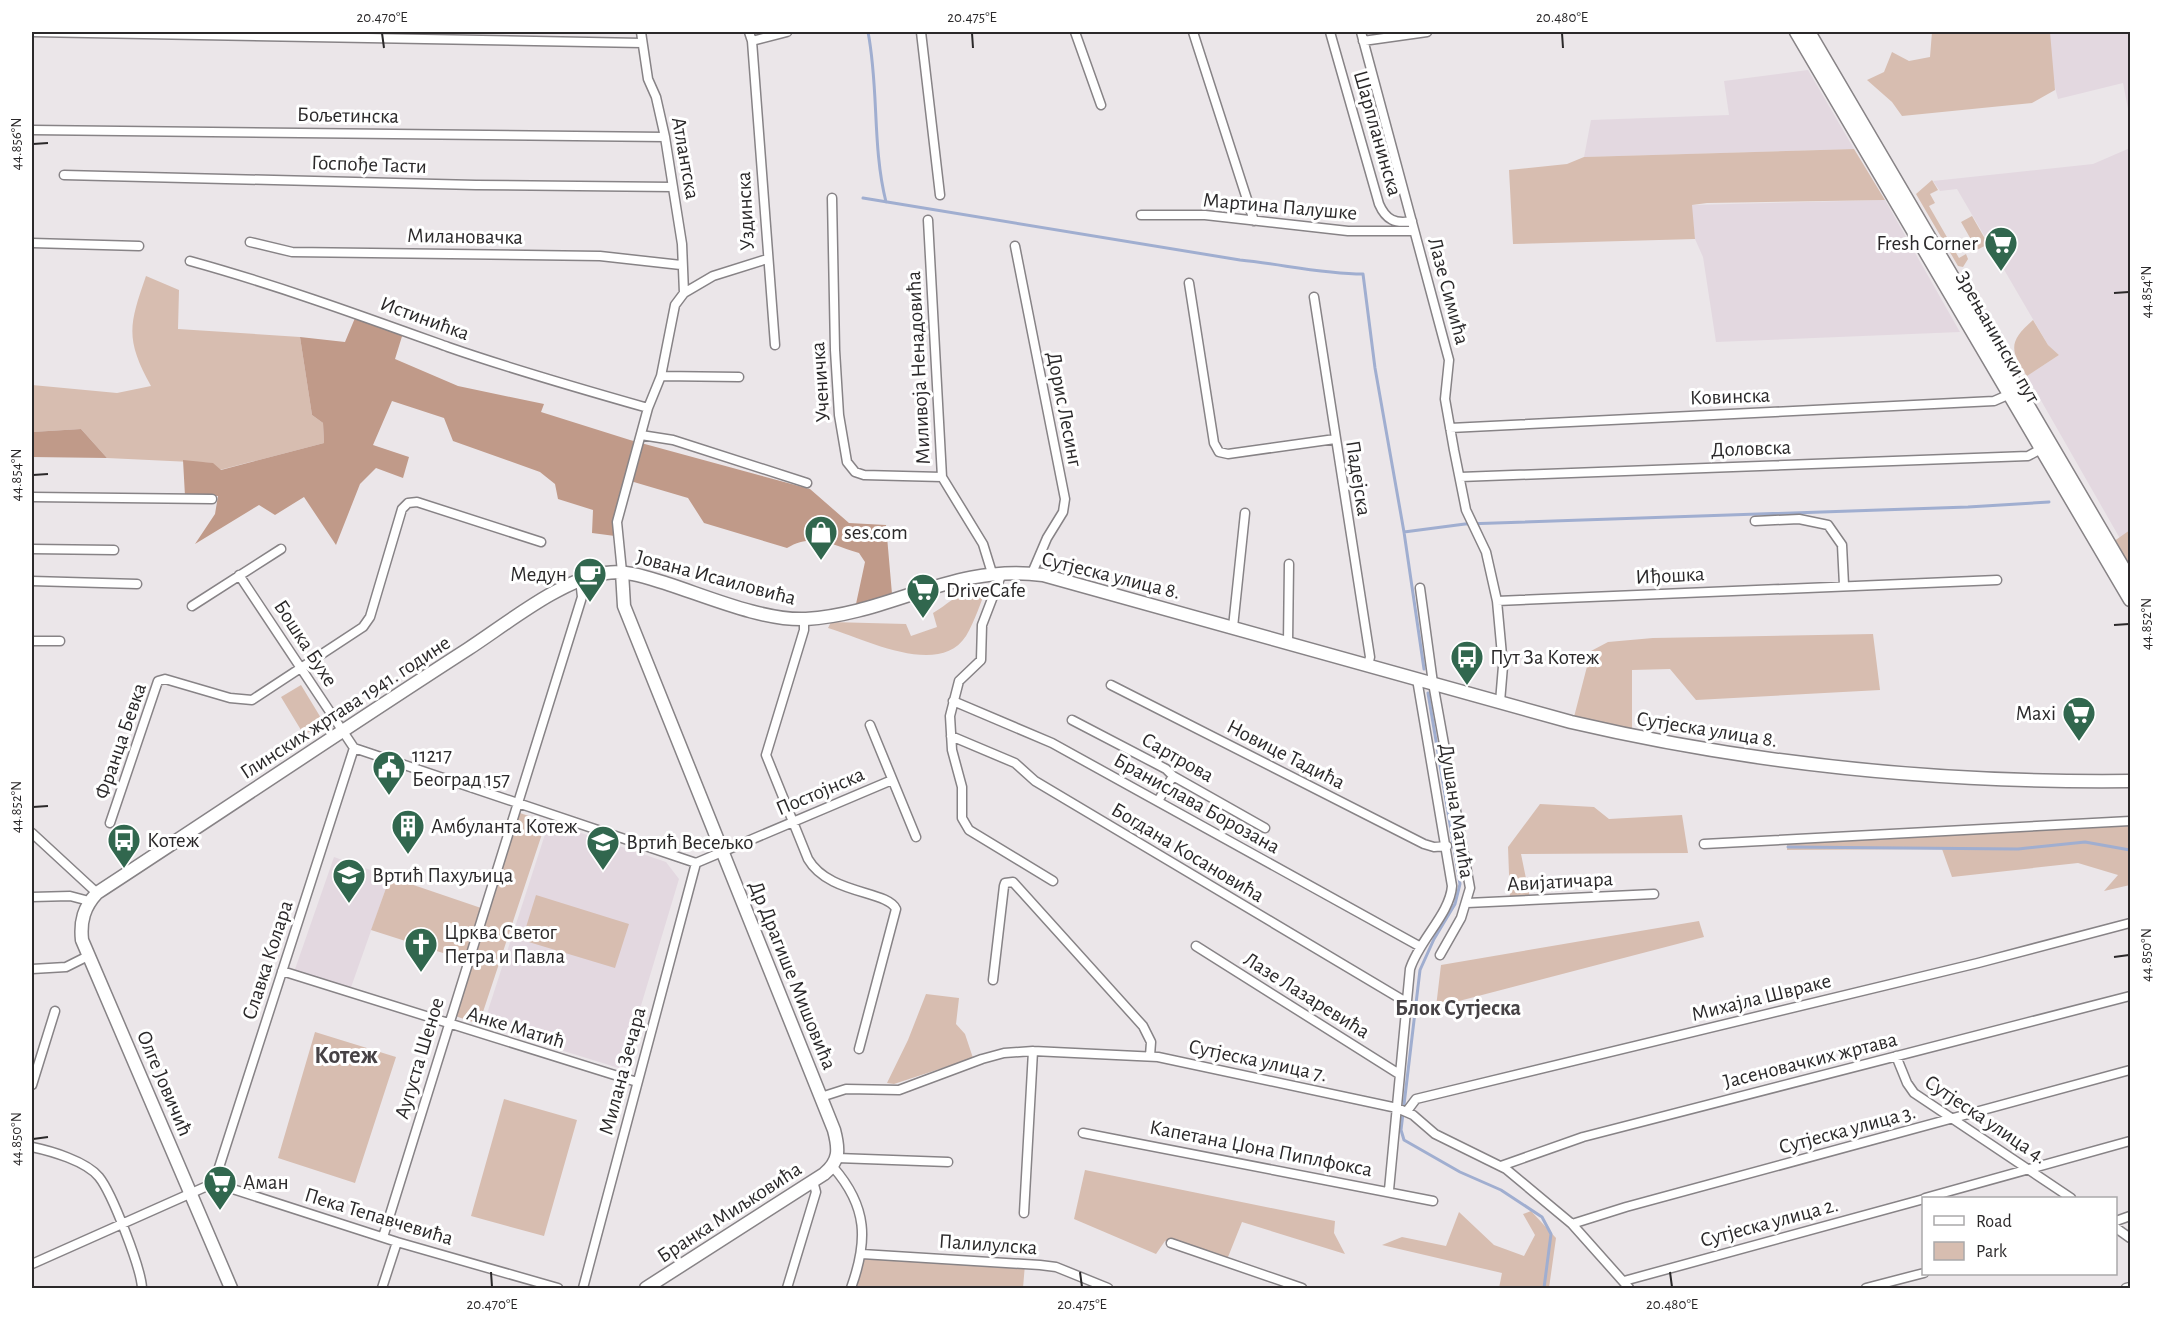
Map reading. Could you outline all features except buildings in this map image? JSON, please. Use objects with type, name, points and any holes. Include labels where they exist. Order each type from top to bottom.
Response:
[{"type":"street","points":[[32,32],[642,43]]},
{"type":"street","name":"Атлантска","points":[[641,32],[648,80],[656,97],[665,137],[682,244],[681,265],[684,293]]},
{"type":"street","name":"Уздинска","points":[[684,293],[730,268],[767,259],[752,41],[749,32]]},
{"type":"street","points":[[752,41],[787,32]]},
{"type":"street","points":[[921,32],[940,195]]},
{"type":"street","points":[[1075,32],[1101,105]]},
{"type":"street","points":[[1193,32],[1254,221]]},
{"type":"street","name":"Шарпланинска","points":[[1330,32],[1379,204],[1384,215],[1394,222],[1412,221]]},
{"type":"street","name":"Лазе Симића","points":[[1360,32],[1449,360],[1445,399],[1450,428],[1470,520],[1486,552],[1497,601],[1503,666],[1500,702]]},
{"type":"street","points":[[1363,41],[1427,32]]},
{"type":"street","name":"Зрењанински пут","points":[[1797,32],[2130,600]]},
{"type":"street","name":"Зрењанински пут","points":[[1809,32],[2130,579]]},
{"type":"street","name":"Бољетинска","points":[[32,130],[665,137]]},
{"type":"street","name":"Госпође Тасти","points":[[64,175],[476,185],[673,187]]},
{"type":"street","name":"Ученичка","points":[[832,198],[835,350],[839,415],[848,462],[855,472],[864,476],[942,477]]},
{"type":"street","name":"Мартина Палушке","points":[[1142,215],[1205,215],[1348,231],[1414,231]]},
{"type":"street","name":"Миливоја Ненадовића","points":[[928,220],[942,477],[983,544],[997,573]]},
{"type":"street","name":"Милановачка","points":[[250,242],[292,252],[600,256],[681,265]]},
{"type":"street","points":[[32,243],[139,246]]},
{"type":"street","name":"Дорис Лесинг","points":[[1015,246],[1065,499],[1063,512],[1047,538],[1032,573]]},
{"type":"street","points":[[767,259],[775,345]]},
{"type":"street","name":"Истинићка","points":[[189,261],[363,315],[449,347],[554,381],[648,408]]},
{"type":"street","points":[[1189,283],[1214,443],[1219,452],[1228,454],[1335,439]]},
{"type":"street","points":[[622,572],[617,522],[648,408],[661,376],[672,313],[684,293]]},
{"type":"street","name":"Падејска","points":[[1314,297],[1370,657],[1368,665]]},
{"type":"street","points":[[661,376],[739,377]]},
{"type":"street","name":"Ковинска","points":[[1450,428],[1994,401],[2010,394]]},
{"type":"street","points":[[641,435],[684,443],[807,483]]},
{"type":"street","name":"Доловска","points":[[1460,477],[2028,456],[2041,449]]},
{"type":"street","points":[[32,497],[212,499]]},
{"type":"street","points":[[302,669],[363,627],[370,617],[402,509],[408,503],[417,502],[541,542]]},
{"type":"street","points":[[1233,627],[1245,513]]},
{"type":"street","points":[[1755,521],[1799,519],[1828,525],[1842,545],[1844,585]]},
{"type":"street","points":[[32,549],[114,549]]},
{"type":"street","points":[[192,606],[281,549]]},
{"type":"street","points":[[1288,643],[1289,564]]},
{"type":"street","name":"Глинских жртава 1941. године","points":[[93,897],[342,732],[580,579],[622,572]]},
{"type":"street","name":"Јована Исаиловића","points":[[622,572],[766,614],[804,619],[804,630],[766,755],[808,859],[817,872],[831,882],[889,901],[896,909],[859,1048]]},
{"type":"street","name":"Др Драгише Мишовића","points":[[622,572],[624,606],[834,1130],[835,1162]]},
{"type":"street","points":[[997,573],[982,625],[981,660],[962,675],[953,701],[951,736],[960,778],[962,818],[966,827],[1053,880]]},
{"type":"street","name":"Сутјеска улица 8.","points":[[804,619],[864,609],[935,585],[997,573],[1032,573],[1629,736],[1818,766],[1941,777],[2130,782]]},
{"type":"street","name":"Бошка Бухе","points":[[239,575],[354,748]]},
{"type":"street","name":"Аугуста Шеное","points":[[383,1238],[582,597],[580,579]]},
{"type":"street","name":"Иђошка","points":[[1497,601],[1997,580]]},
{"type":"street","points":[[32,581],[137,584]]},
{"type":"street","points":[[1420,588],[1433,683],[1468,874],[1467,903],[1440,955]]},
{"type":"street","points":[[32,641],[60,641]]},
{"type":"street","name":"Франца Бевка","points":[[110,823],[158,681],[165,679],[230,698],[252,700],[302,669]]},
{"type":"street","name":"Душана Матића","points":[[1389,1190],[1410,969],[1419,946],[1451,894],[1447,846],[1417,679]]},
{"type":"street","name":"Новице Тадића","points":[[1112,685],[1424,844],[1434,847],[1447,846]]},
{"type":"street","name":"Бранислава Борозана","points":[[953,701],[1047,740],[1419,946]]},
{"type":"street","name":"Сартрова","points":[[1072,720],[1166,769],[1173,776],[1265,828]]},
{"type":"street","name":"Постојнска","points":[[870,725],[916,837]]},
{"type":"street","name":"Богдана Косановића","points":[[951,736],[1015,764],[1035,782],[1406,1002]]},
{"type":"street","points":[[354,748],[696,863]]},
{"type":"street","name":"Славка Колара","points":[[214,1183],[354,748]]},
{"type":"street","points":[[1158,801],[1173,776]]},
{"type":"street","name":"Постојнска","points":[[696,863],[892,780]]},
{"type":"street","points":[[1704,844],[2130,821]]},
{"type":"street","points":[[32,833],[93,897]]},
{"type":"street","name":"Милана Зечара","points":[[584,1288],[696,863]]},
{"type":"street","points":[[993,980],[1004,885],[1013,882],[1143,1026],[1151,1042],[1150,1056]]},
{"type":"street","name":"Авијатичара","points":[[1467,903],[1654,894]]},
{"type":"street","points":[[32,897],[93,897]]},
{"type":"street","name":"Олге Јовичић","points":[[93,897],[81,924],[82,940],[231,1288]]},
{"type":"street","name":"Михајла Швраке","points":[[1407,1111],[1416,1098],[1978,963],[2130,923]]},
{"type":"street","name":"Лазе Лазаревића","points":[[1196,946],[1400,1074]]},
{"type":"street","points":[[32,969],[70,966],[88,956]]},
{"type":"street","name":"Анке Матић","points":[[282,971],[448,1025],[637,1082]]},
{"type":"street","name":"Јасеновачких жртава","points":[[1501,1166],[1583,1137],[2130,996]]},
{"type":"street","points":[[32,1085],[55,1011]]},
{"type":"street","points":[[1024,1213],[1033,1051]]},
{"type":"street","name":"Сутјеска улица 7.","points":[[821,1097],[846,1089],[899,1090],[982,1059],[1004,1053],[1033,1051],[1150,1056],[1397,1108],[1407,1111],[1435,1134],[1501,1166],[1572,1224],[1626,1285]]},
{"type":"street","name":"Сутјеска улица 4.","points":[[1896,1056],[1909,1088],[1953,1120],[2070,1197]]},
{"type":"street","name":"Сутјеска улица 3.","points":[[1572,1224],[1626,1207],[1953,1120],[2130,1070]]},
{"type":"street","name":"Капетана Џона Пиплфокса","points":[[1083,1133],[1389,1190],[1432,1201]]},
{"type":"street","name":"Сутјеска улица 2.","points":[[1931,1197],[2130,1140]]},
{"type":"street","points":[[32,1147],[90,1169],[99,1177],[121,1224],[142,1288]]},
{"type":"street","points":[[851,1288],[862,1254],[863,1228],[855,1199],[835,1162],[948,1162]]},
{"type":"street","name":"Бранка Миљковића","points":[[646,1288],[813,1181],[835,1162]]},
{"type":"street","points":[[788,1288],[816,1192],[813,1181]]},
{"type":"street","points":[[32,1264],[214,1183]]},
{"type":"street","name":"Пека Тепавчевића","points":[[214,1183],[383,1238],[558,1288]]},
{"type":"street","name":"Сутјеска улица 2.","points":[[1626,1285],[1922,1200]]},
{"type":"street","points":[[2117,1229],[2130,1238]]},
{"type":"street","points":[[382,1288],[397,1242]]},
{"type":"street","points":[[1171,1243],[1302,1288]]},
{"type":"street","name":"Палилулска","points":[[862,1254],[1056,1267],[1108,1288]]},
{"type":"street","points":[[1866,1288],[1922,1273]]},
{"type":"shaded area","points":[[2050,32],[2130,32],[2130,119],[2123,83],[2058,99],[2050,69]]},
{"type":"shaded area","points":[[1808,70],[1854,149],[1584,157],[1591,120],[1729,115],[1724,81]]},
{"type":"shaded area","points":[[2130,148],[2130,556],[2027,376],[2059,355],[2048,345],[1957,189],[1940,191],[1933,181],[2093,164]]},
{"type":"shaded area","points":[[1885,200],[1960,332],[1716,342],[1703,257],[1695,239],[1691,205]]},
{"type":"shaded area","points":[[355,318],[403,333],[395,359],[458,386],[544,404],[541,412],[630,440],[810,489],[849,523],[886,525],[892,594],[856,604],[865,562],[859,553],[814,540],[796,543],[787,548],[704,523],[688,498],[627,480],[615,536],[592,533],[593,510],[558,499],[555,484],[540,472],[453,441],[444,418],[392,401],[373,445],[409,457],[403,478],[376,468],[360,484],[336,545],[304,497],[275,515],[259,505],[195,544],[215,514],[218,496],[185,496],[183,460],[213,463],[221,470],[324,443],[323,423],[312,415],[300,337],[345,342]]},
{"type":"shaded area","points":[[81,429],[107,458],[32,457],[32,432]]},
{"type":"shaded area","points":[[549,822],[666,862],[679,879],[622,1069],[483,1026]]},
{"type":"shaded area","name":"Вртић Пахуљица","points":[[334,857],[390,877],[349,993],[293,975]]},
{"type":"green space","points":[[1932,32],[2050,32],[2055,90],[2032,103],[1902,116],[1892,102],[1867,80],[1884,72],[1892,52],[1909,61],[1930,57]]},
{"type":"green space","points":[[1854,149],[1885,200],[1707,203],[1692,205],[1695,239],[1513,244],[1509,170],[1567,164],[1584,157]]},
{"type":"green space","points":[[1932,180],[1938,190],[1930,194],[1935,203],[1929,206],[1959,258],[1966,254],[1968,259],[1963,267],[1958,266],[1916,194]]},
{"type":"green space","points":[[1972,216],[1988,244],[1977,250],[1961,222]]},
{"type":"green space","points":[[146,276],[179,290],[178,329],[300,337],[312,415],[323,423],[324,443],[212,472],[212,463],[107,458],[81,429],[32,432],[32,385],[117,393],[151,386],[137,356],[132,332],[136,307]]},
{"type":"green space","points":[[2033,320],[2048,345],[2059,355],[2027,376],[2017,359],[2014,346],[2019,334]]},
{"type":"green space","points":[[2130,530],[2130,579],[2110,544]]},
{"type":"green space","points":[[988,585],[966,636],[954,648],[938,654],[920,655],[901,652],[828,628],[831,622],[906,624],[911,636],[937,627],[933,613],[959,595]]},
{"type":"green space","points":[[1873,634],[1880,690],[1696,700],[1670,669],[1632,670],[1632,731],[1574,717],[1591,651],[1608,642],[1653,638]]},
{"type":"green space","points":[[301,685],[324,723],[304,735],[281,697]]},
{"type":"green space","points":[[1540,804],[1594,807],[1609,819],[1682,815],[1688,853],[1521,854],[1530,898],[1510,900],[1508,847]]},
{"type":"green space","points":[[520,813],[546,822],[479,1024],[455,1016]]},
{"type":"green space","points":[[2130,821],[2130,885],[2104,891],[2118,875],[2078,863],[1952,877],[1942,849],[1787,850],[1787,844],[1777,839],[1850,841]]},
{"type":"green space","points":[[390,877],[484,909],[468,961],[371,930]]},
{"type":"green space","points":[[536,895],[629,924],[615,968],[522,940]]},
{"type":"green space","points":[[1699,921],[1704,937],[1436,1007],[1441,965]]},
{"type":"green space","points":[[926,994],[959,998],[956,1024],[965,1034],[973,1058],[894,1084],[887,1083],[908,1040]]},
{"type":"green space","points":[[315,1032],[396,1057],[355,1183],[278,1158]]},
{"type":"green space","points":[[504,1099],[577,1120],[544,1236],[471,1216]]},
{"type":"green space","points":[[1085,1170],[1335,1221],[1334,1233],[1345,1254],[1242,1222],[1226,1262],[1165,1241],[1156,1254],[1074,1219]]},
{"type":"green space","points":[[1531,1211],[1556,1238],[1549,1288],[1499,1288],[1502,1273],[1382,1245],[1402,1237],[1446,1246],[1459,1212],[1494,1245],[1524,1256],[1535,1235],[1523,1214]]},
{"type":"green space","points":[[862,1254],[1025,1264],[1023,1288],[850,1288]]},
{"type":"waterway","points":[[868,32],[879,160],[886,202]]},
{"type":"waterway","points":[[863,198],[1240,260],[1317,271],[1363,274],[1375,368],[1404,532],[1465,524],[1968,507],[2049,502]]},
{"type":"waterway","points":[[1404,532],[1424,669]]},
{"type":"waterway","points":[[1428,693],[1460,884],[1455,904],[1434,939],[1420,970],[1401,1130],[1404,1140],[1460,1172],[1501,1190],[1542,1217],[1551,1234],[1544,1288]]},
{"type":"waterway","points":[[1788,847],[2018,849],[2085,842],[2130,850]]},
{"type":"place","name":"Fresh Corner","points":[[2001,272]]},
{"type":"place","name":"ses.com","points":[[821,561]]},
{"type":"place","name":"Медун","points":[[590,603]]},
{"type":"place","name":"DriveCafe","points":[[923,619]]},
{"type":"place","name":"Пут За Котеж","points":[[1467,686]]},
{"type":"place","name":"Maxi","points":[[2079,742]]},
{"type":"place","name":"11217 Београд 157","points":[[389,796]]},
{"type":"place","name":"Амбуланта Котеж","points":[[408,855]]},
{"type":"place","name":"Котеж","points":[[124,869]]},
{"type":"place","name":"Вртић Весељко","points":[[603,871]]},
{"type":"place","name":"Вртић Пахуљица","points":[[349,904]]},
{"type":"place","name":"Црква Светог Петра и Павла","points":[[421,973]]},
{"type":"place","name":"Аман","points":[[220,1211]]},
{"type":"district","name":"Блок Сутјеска","points":[[1458,1007]]},
{"type":"district","name":"Котеж","points":[[346,1055]]}]
